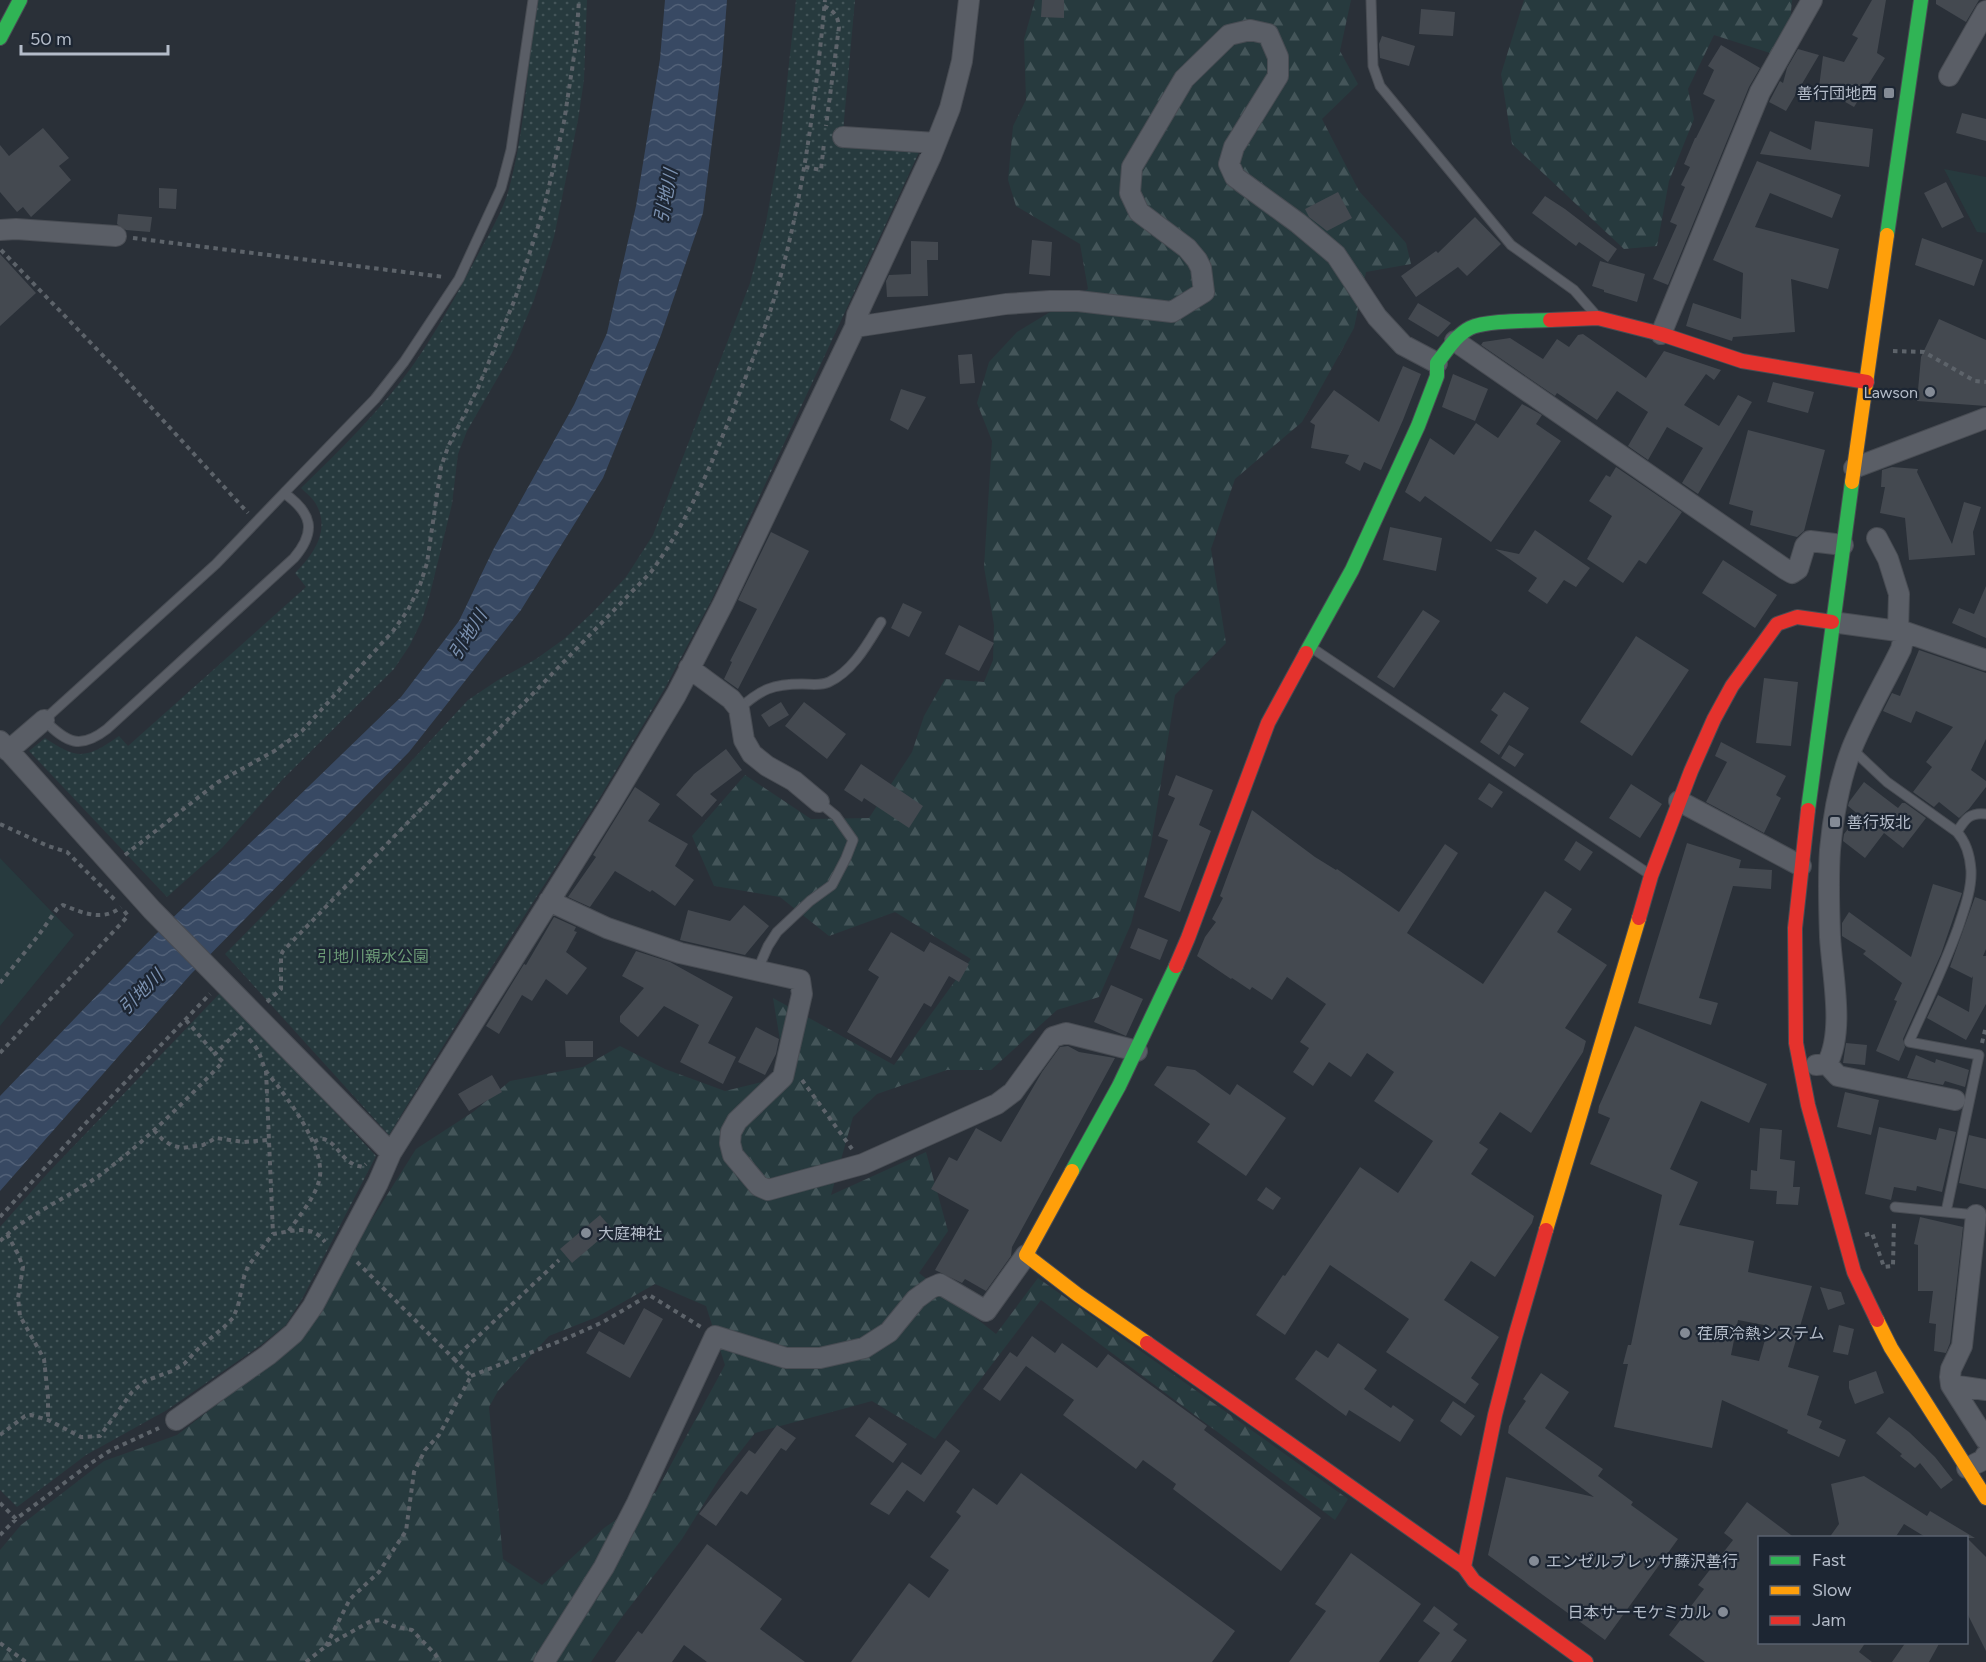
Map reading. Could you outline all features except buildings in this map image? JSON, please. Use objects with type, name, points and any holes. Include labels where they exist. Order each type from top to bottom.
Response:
[{"type":"street","points":[[0,38],[20,0]]},
{"type":"street","points":[[176,1420],[268,1355],[294,1333],[313,1306],[342,1250],[388,1149],[608,808],[690,668],[723,604],[855,327],[857,315],[936,143],[950,108],[962,61],[969,0]]},
{"type":"street","points":[[1661,334],[1760,92],[1812,0]]},
{"type":"street","points":[[1921,0],[1832,622],[1801,866],[1795,938],[1796,1043],[1810,1115],[1854,1272],[1891,1348],[1986,1498]]},
{"type":"street","points":[[1949,76],[1986,11]]},
{"type":"street","points":[[855,327],[1006,304],[1050,301],[1077,301],[1172,312],[1204,292],[1201,268],[1197,260],[1187,248],[1139,212],[1130,193],[1132,167],[1184,79],[1229,35],[1250,30],[1268,34],[1278,57],[1278,76],[1234,147],[1229,164],[1235,177],[1298,223],[1336,255],[1377,317],[1403,345],[1437,363]]},
{"type":"street","points":[[843,137],[936,143]]},
{"type":"street","points":[[0,230],[16,229],[116,236]]},
{"type":"street","points":[[544,1662],[604,1567],[716,1336],[795,1359],[820,1358],[864,1348],[889,1332],[916,1299],[940,1284],[986,1311],[1026,1256],[1137,1051],[1188,938],[1268,723],[1352,570],[1388,494],[1429,396],[1437,376],[1437,363],[1455,341],[1470,328],[1504,322],[1598,318],[1661,334],[1742,361],[1867,381]]},
{"type":"street","points":[[1455,341],[1792,573],[1798,570],[1805,546],[1810,541],[1843,545]]},
{"type":"street","points":[[1854,468],[1986,418]]},
{"type":"street","points":[[1827,1064],[1833,1052],[1835,1033],[1835,993],[1828,882],[1831,847],[1845,773],[1852,749],[1900,649],[1899,594],[1888,559],[1877,538]]},
{"type":"street","points":[[1464,1567],[1495,1415],[1515,1337],[1651,876],[1679,801],[1714,719],[1732,686],[1777,624],[1787,618],[1804,616],[1901,632],[1986,660]]},
{"type":"street","points":[[690,668],[730,699],[739,709],[744,740],[752,754],[767,766],[794,781],[819,802]]},
{"type":"street","points":[[44,720],[4,746],[152,910],[388,1149]]},
{"type":"street","points":[[1679,801],[1801,866]]},
{"type":"street","points":[[549,901],[607,928],[680,953],[800,980],[802,994],[783,1077],[744,1113],[731,1132],[730,1143],[733,1155],[759,1186],[768,1190],[863,1164],[997,1104],[1013,1092],[1053,1037],[1066,1033],[1137,1051]]},
{"type":"street","points":[[1801,1067],[1827,1064]]},
{"type":"street","points":[[1827,1064],[1838,1076],[1955,1100]]},
{"type":"street","points":[[1976,1215],[1962,1346],[1950,1377],[1952,1385],[1986,1440]]},
{"type":"street","points":[[1026,1256],[1464,1567],[1474,1581],[1586,1662]]},
{"type":"street","points":[[1952,1385],[1986,1390]]},
{"type":"street","points":[[1967,1468],[1983,1460],[1986,1455]]},
{"type":"lane","points":[[284,493],[296,501],[305,512],[309,522],[309,535],[294,558],[95,738],[81,743],[66,738],[44,720],[216,564],[256,523],[284,493],[375,399],[404,362],[459,279],[501,188],[511,150],[533,0]]},
{"type":"lane","points":[[1371,0],[1373,66],[1380,86],[1510,245],[1574,290],[1598,318]]},
{"type":"lane","points":[[739,709],[754,696],[770,687],[783,684],[820,684],[830,681],[847,669],[865,648],[881,622]]},
{"type":"lane","points":[[1310,647],[1651,876]]},
{"type":"lane","points":[[1852,749],[1887,782],[1957,832],[1963,839],[1968,852],[1971,871],[1966,904],[1946,960],[1909,1042],[1979,1055],[1946,1212]]},
{"type":"lane","points":[[757,971],[777,932],[810,901],[832,885],[850,849],[853,840],[836,816],[819,802]]},
{"type":"lane","points":[[1957,832],[1967,816],[1986,814]]},
{"type":"lane","points":[[1895,1207],[1976,1215]]},
{"type":"path","points":[[112,865],[218,782],[276,750],[296,736],[393,632],[408,610],[427,563],[436,493],[445,457],[478,388],[515,299],[544,208],[564,122],[576,43],[579,0]]},
{"type":"path","points":[[215,1054],[254,1013],[281,989],[283,951],[651,572],[666,552],[720,444],[770,313],[788,247],[805,167],[813,118],[825,0]]},
{"type":"path","points":[[805,167],[820,170],[839,27],[838,17],[824,6]]},
{"type":"path","points":[[116,236],[459,279]]},
{"type":"path","points":[[0,249],[117,370],[256,523]]},
{"type":"path","points":[[1889,351],[1924,352],[1975,381],[1986,382]]},
{"type":"path","points":[[0,824],[67,852],[128,916],[0,1053]]},
{"type":"path","points":[[0,983],[63,904],[88,915],[112,915],[121,908]]},
{"type":"path","points":[[0,1217],[84,1125],[211,993],[227,986]]},
{"type":"path","points":[[0,1241],[7,1234],[99,1176],[154,1130],[223,1062],[186,1020]]},
{"type":"path","points":[[0,1435],[25,1416],[38,1415],[81,1437],[100,1436],[132,1392],[145,1381],[184,1364],[229,1322],[238,1306],[248,1266],[273,1234],[266,1070],[260,1052],[240,1030]]},
{"type":"path","points":[[786,1057],[863,1164]]},
{"type":"path","points":[[266,1070],[314,1142],[320,1161],[317,1188],[288,1232]]},
{"type":"path","points":[[154,1130],[171,1145],[182,1148],[203,1145],[216,1138],[244,1142],[268,1140]]},
{"type":"path","points":[[314,1142],[319,1138],[330,1141],[352,1164],[363,1167],[388,1149]]},
{"type":"path","points":[[1864,1235],[1872,1233],[1884,1267],[1893,1266],[1895,1207]]},
{"type":"path","points":[[273,1234],[315,1231],[328,1245],[342,1250],[471,1376]]},
{"type":"path","points":[[7,1234],[23,1267],[18,1298],[20,1316],[44,1359],[48,1420]]},
{"type":"path","points":[[454,1359],[559,1260]]},
{"type":"path","points":[[326,1647],[350,1599],[379,1572],[406,1532],[414,1472],[425,1450],[439,1435],[471,1376],[603,1322],[650,1295],[716,1336]]},
{"type":"path","points":[[0,1535],[16,1519],[111,1450],[176,1420]]},
{"type":"path","points":[[0,1503],[16,1519]]},
{"type":"path","points":[[306,1662],[326,1647],[371,1621],[382,1620],[393,1626],[412,1630],[440,1662]]},
{"type":"path","points":[[0,1643],[26,1662]]},
{"type":"green space","points":[[534,0],[587,0],[584,80],[578,120],[554,237],[534,300],[512,353],[467,431],[458,454],[452,504],[422,620],[410,645],[394,669],[282,780],[222,848],[167,897],[29,751],[45,738],[66,750],[82,754],[90,753],[119,736],[128,746],[306,587],[295,573],[318,542],[322,524],[316,503],[301,488],[345,445],[411,368],[452,302],[506,198],[515,166],[523,119]]},
{"type":"green space","name":"引地川親水公園","points":[[796,0],[855,0],[842,143],[921,148],[712,599],[665,688],[599,799],[484,979],[389,1135],[225,954],[352,825],[468,700],[536,659],[564,639],[593,612],[626,577],[653,535],[750,283],[766,222],[780,145]]},
{"type":"green space","points":[[1035,0],[1351,0],[1340,51],[1358,84],[1322,119],[1359,191],[1406,243],[1411,264],[1366,272],[1354,328],[1302,422],[1235,479],[1211,549],[1226,643],[1175,695],[1151,845],[1131,924],[1099,997],[1057,1010],[991,1070],[947,1070],[877,1094],[853,1117],[831,1195],[926,1152],[948,1231],[919,1273],[996,1334],[1038,1278],[1348,1499],[1335,1520],[1041,1300],[935,1439],[872,1401],[755,1433],[721,1476],[682,1539],[619,1621],[591,1662],[0,1662],[0,1550],[21,1525],[104,1461],[177,1435],[301,1340],[331,1284],[416,1149],[473,1112],[510,1081],[583,1067],[620,1046],[665,1069],[725,1091],[786,1076],[773,998],[894,1065],[971,959],[895,912],[829,936],[780,897],[714,886],[692,836],[745,775],[811,819],[869,818],[912,752],[924,716],[945,679],[984,682],[993,660],[994,625],[984,567],[992,441],[977,403],[989,362],[1017,332],[1088,289],[1080,244],[1016,206],[1008,180],[1013,126],[1026,100],[1024,39]],"holes":[[[655,1284],[706,1306],[725,1365],[656,1492],[604,1528],[542,1585],[503,1559],[489,1407],[498,1391],[549,1336],[597,1317]]]},
{"type":"green space","points":[[1524,0],[1792,0],[1790,22],[1770,53],[1714,35],[1688,89],[1694,119],[1669,181],[1657,246],[1624,249],[1512,144],[1501,74]]},
{"type":"green space","points":[[1944,169],[1986,177],[1986,233],[1977,232]]},
{"type":"green space","points":[[0,858],[74,935],[0,1026]]},
{"type":"green space","points":[[222,991],[376,1156],[302,1299],[286,1325],[167,1410],[86,1455],[17,1507],[0,1490],[0,1227],[47,1174]]},
{"type":"water","name":"引地川","points":[[665,0],[727,0],[722,63],[703,213],[661,335],[603,478],[521,610],[409,752],[191,974],[0,1191],[0,1096],[156,934],[401,697],[459,621],[493,550],[574,405],[607,333],[636,206],[660,59]]},
{"type":"traffic: fast","points":[[0,38],[20,0]]},
{"type":"traffic: fast","points":[[1887,235],[1921,0]]},
{"type":"traffic: fast","points":[[1306,653],[1352,570],[1418,426],[1437,376],[1437,363],[1456,339],[1477,325],[1550,320]]},
{"type":"traffic: fast","points":[[1808,810],[1852,482]]},
{"type":"traffic: fast","points":[[1072,1171],[1119,1086],[1176,966]]},
{"type":"traffic: slow","points":[[1852,482],[1887,235]]},
{"type":"traffic: slow","points":[[1546,1230],[1639,918]]},
{"type":"traffic: slow","points":[[1072,1171],[1026,1255],[1147,1343]]},
{"type":"traffic: slow","points":[[1877,1320],[1891,1348],[1986,1498]]},
{"type":"traffic: jam","points":[[1550,320],[1598,318],[1661,334],[1742,361],[1867,382]]},
{"type":"traffic: jam","points":[[1639,918],[1651,876],[1691,771],[1714,719],[1732,686],[1777,624],[1797,617],[1832,622]]},
{"type":"traffic: jam","points":[[1176,966],[1268,723],[1306,653]]},
{"type":"traffic: jam","points":[[1808,810],[1795,928],[1796,1043],[1808,1105],[1854,1272],[1877,1320]]},
{"type":"traffic: jam","points":[[1546,1230],[1495,1415],[1464,1567],[1474,1581],[1586,1662]]},
{"type":"traffic: jam","points":[[1147,1343],[1464,1567]]},
{"type":"place","name":"善行団地西","points":[[1889,93]]},
{"type":"place","name":"Lawson","points":[[1930,392]]},
{"type":"place","name":"善行坂北","points":[[1835,822]]},
{"type":"place","name":"大庭神社","points":[[586,1233]]},
{"type":"place","name":"荏原冷熱システム","points":[[1685,1333]]},
{"type":"place","name":"エンゼルブレッサ藤沢善行","points":[[1534,1561]]},
{"type":"place","name":"日本サーモケミカル","points":[[1723,1612]]}]
